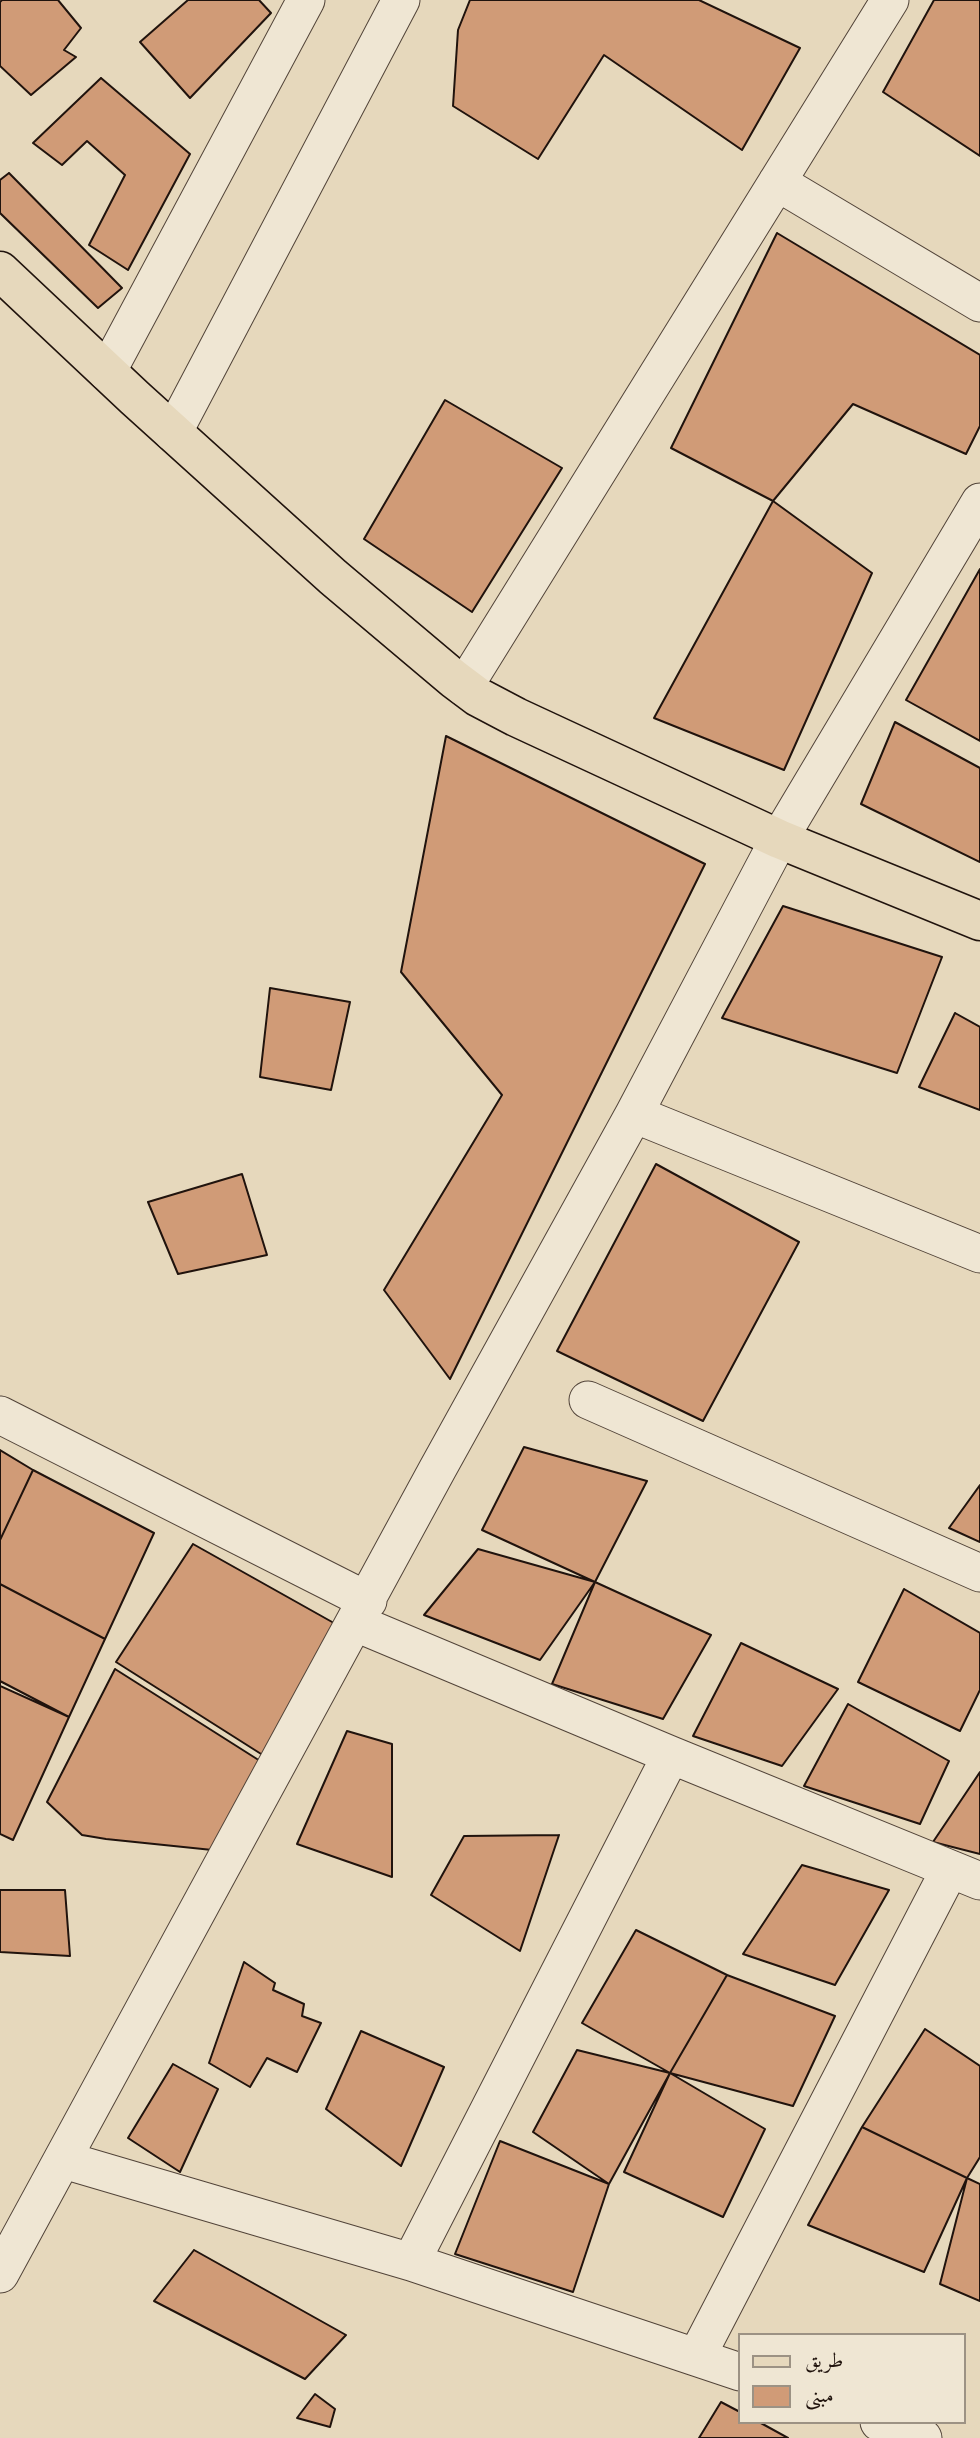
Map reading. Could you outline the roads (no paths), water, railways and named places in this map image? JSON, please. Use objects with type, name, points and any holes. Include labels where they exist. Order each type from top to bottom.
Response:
[{"type":"main road","points":[[0,271],[173,433],[333,577],[478,697],[516,718],[779,839],[980,921]]},
{"type":"street","points":[[107,372],[306,0]]},
{"type":"street","points":[[173,433],[401,0]]},
{"type":"street","points":[[464,687],[890,0]]},
{"type":"street","points":[[777,182],[980,303]]},
{"type":"street","points":[[0,2274],[635,1114],[779,839],[980,502]]},
{"type":"street","points":[[635,1114],[980,1254]]},
{"type":"street","points":[[588,1400],[980,1573]]},
{"type":"street","points":[[0,1415],[362,1612],[671,1755],[965,1875],[697,2356]]},
{"type":"street","points":[[411,2262],[671,1755]]},
{"type":"street","points":[[64,2160],[411,2262],[738,2371]]},
{"type":"street","points":[[885,2424],[923,2438]]}]
